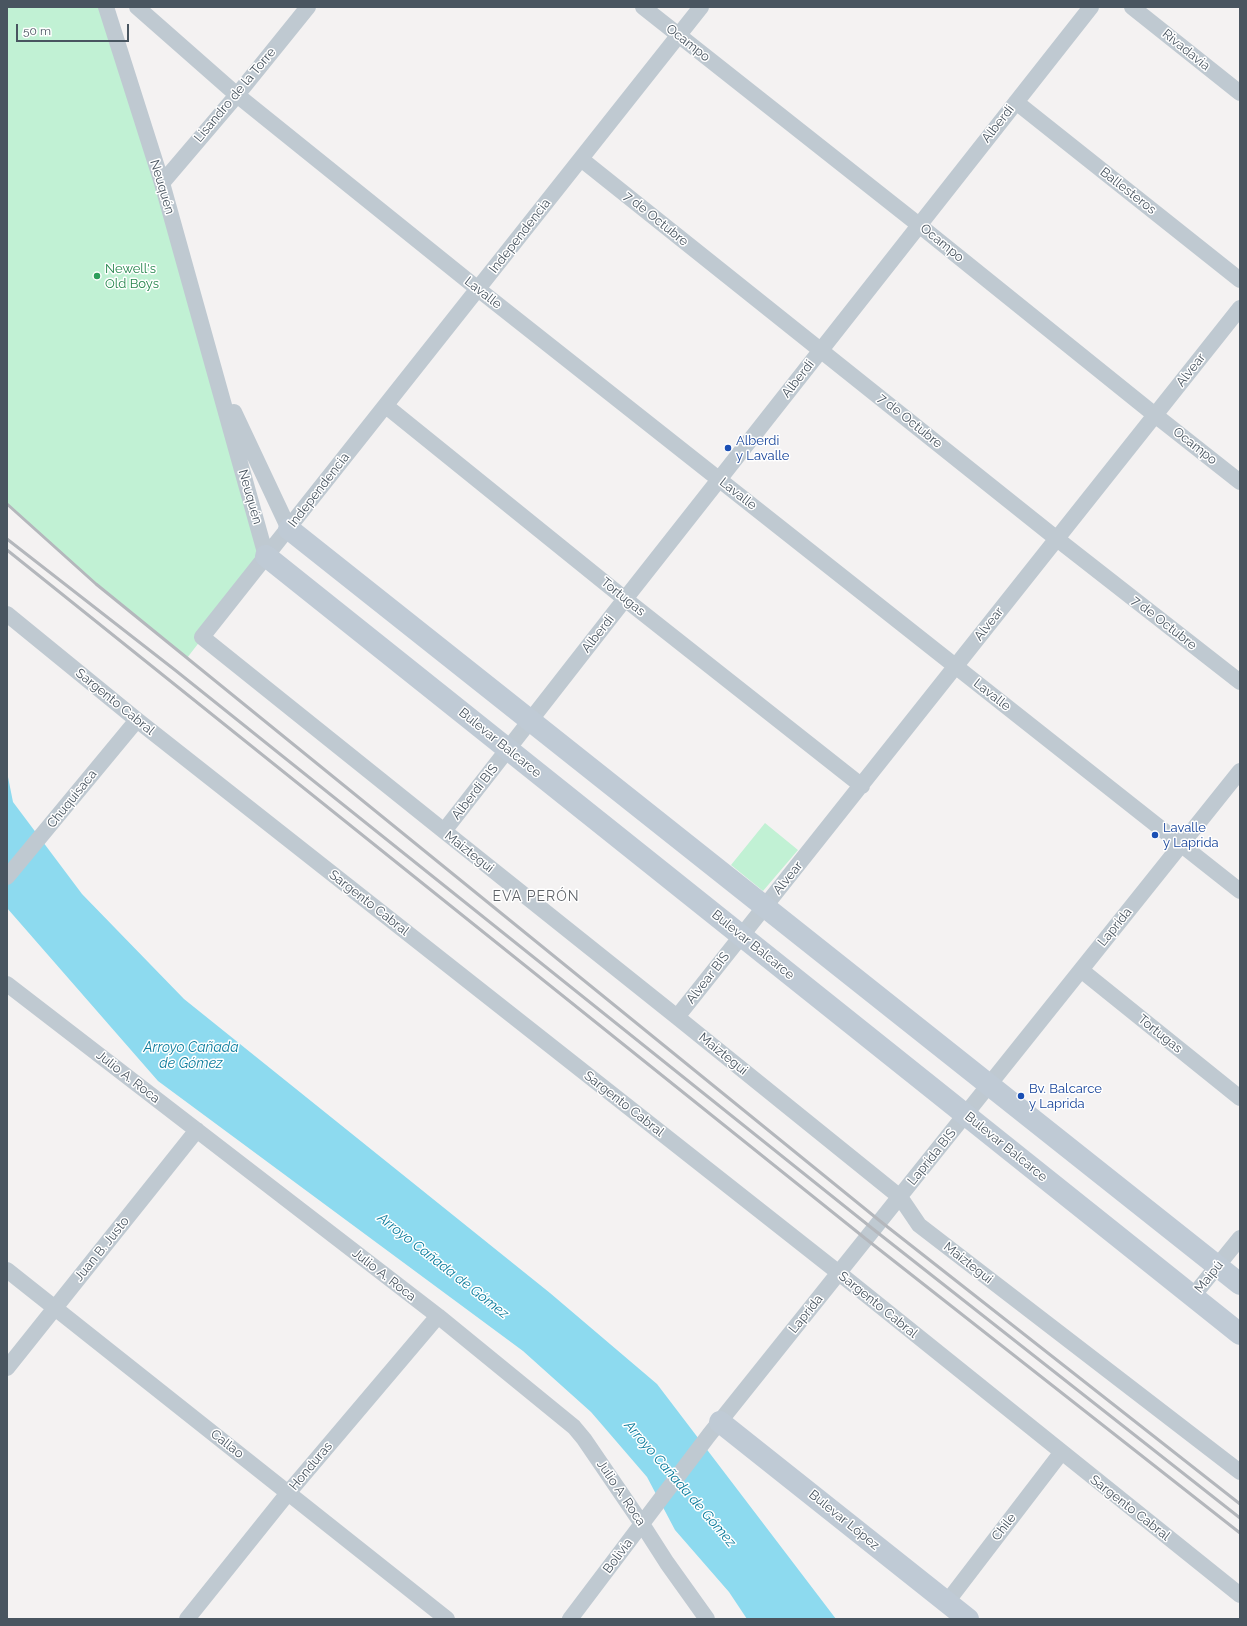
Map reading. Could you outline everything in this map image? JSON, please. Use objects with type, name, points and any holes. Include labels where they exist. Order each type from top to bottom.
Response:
[{"type":"main road","points":[[289,529],[1240,1284]]},
{"type":"main road","name":"Bulevar Balcarce","points":[[265,557],[740,938],[965,1114],[1240,1334]]},
{"type":"main road","name":"Bulevar López","points":[[715,1428],[968,1619]]},
{"type":"street","name":"Neuquén","points":[[106,7],[162,183],[265,557]]},
{"type":"street","name":"Lavalle","points":[[137,7],[237,95],[478,289],[1240,891]]},
{"type":"street","name":"Lisandro de la Torre","points":[[162,183],[237,95],[308,7]]},
{"type":"street","name":"Ocampo","points":[[643,7],[920,225],[1240,482]]},
{"type":"street","name":"Independencia","points":[[202,637],[701,7]]},
{"type":"street","name":"Alberdi","points":[[507,750],[1091,7]]},
{"type":"street","name":"Rivadavia","points":[[1132,7],[1240,93]]},
{"type":"street","name":"Ballesteros","points":[[1016,102],[1240,280]]},
{"type":"street","name":"7 de Octubre","points":[[581,159],[1057,539],[1240,682]]},
{"type":"street","name":"Alvear","points":[[740,938],[1240,308]]},
{"type":"street","name":"Neuquén","points":[[214,369],[289,529]]},
{"type":"street","name":"Tortugas","points":[[386,406],[862,786]]},
{"type":"street","name":"Sargento Cabral","points":[[7,614],[137,720],[839,1273],[1240,1595]]},
{"type":"street","name":"Maiztegui","points":[[202,637],[902,1195],[919,1225],[1240,1472]]},
{"type":"street","name":"Chuquisaca","points":[[7,877],[137,720]]},
{"type":"street","name":"Alberdi BIS","points":[[444,831],[507,750]]},
{"type":"street","name":"Laprida","points":[[990,1084],[1240,771]]},
{"type":"street","name":"Alvear BIS","points":[[678,1017],[740,938]]},
{"type":"street","name":"Tortugas","points":[[1081,970],[1240,1098]]},
{"type":"street","name":"Julio A. Roca","points":[[7,984],[438,1316],[574,1427],[584,1439],[667,1563],[707,1619]]},
{"type":"street","name":"Laprida BIS","points":[[902,1195],[990,1084]]},
{"type":"street","name":"Juan B. Justo","points":[[7,1368],[197,1130]]},
{"type":"street","name":"Laprida","points":[[715,1428],[902,1195]]},
{"type":"street","name":"Maipú","points":[[1193,1296],[1240,1238]]},
{"type":"street","name":"Callao","points":[[7,1270],[447,1619]]},
{"type":"street","name":"Honduras","points":[[187,1619],[288,1493],[438,1316]]},
{"type":"street","name":"Bolivia","points":[[570,1619],[715,1428]]},
{"type":"street","name":"Chile","points":[[946,1602],[1062,1453]]},
{"type":"green space","name":"Newell's Old Boys","points":[[7,7],[106,7],[266,556],[187,658],[96,584],[7,504]]},
{"type":"green space","points":[[765,823],[798,850],[763,891],[731,865]]},
{"type":"water","name":"Arroyo Cañada de Gómez","points":[[7,772],[13,802],[82,894],[184,999],[550,1293],[657,1384],[836,1619],[747,1619],[729,1592],[675,1530],[647,1477],[591,1412],[523,1351],[158,1081],[7,908]]},
{"type":"railway","points":[[7,504],[96,584],[880,1221],[1240,1504]]},
{"type":"railway","points":[[7,539],[175,670],[873,1229],[1240,1518]]},
{"type":"railway","points":[[7,550],[866,1239],[1240,1533]]},
{"type":"place","name":"Newell's Old Boys","points":[[97,276]]},
{"type":"place","name":"Alberdi y Lavalle","points":[[728,448]]},
{"type":"place","name":"Lavalle y Laprida","points":[[1155,835]]},
{"type":"place","name":"Bv. Balcarce y Laprida","points":[[1021,1096]]},
{"type":"district","name":"EVA PERÓN","points":[[536,897]]}]
